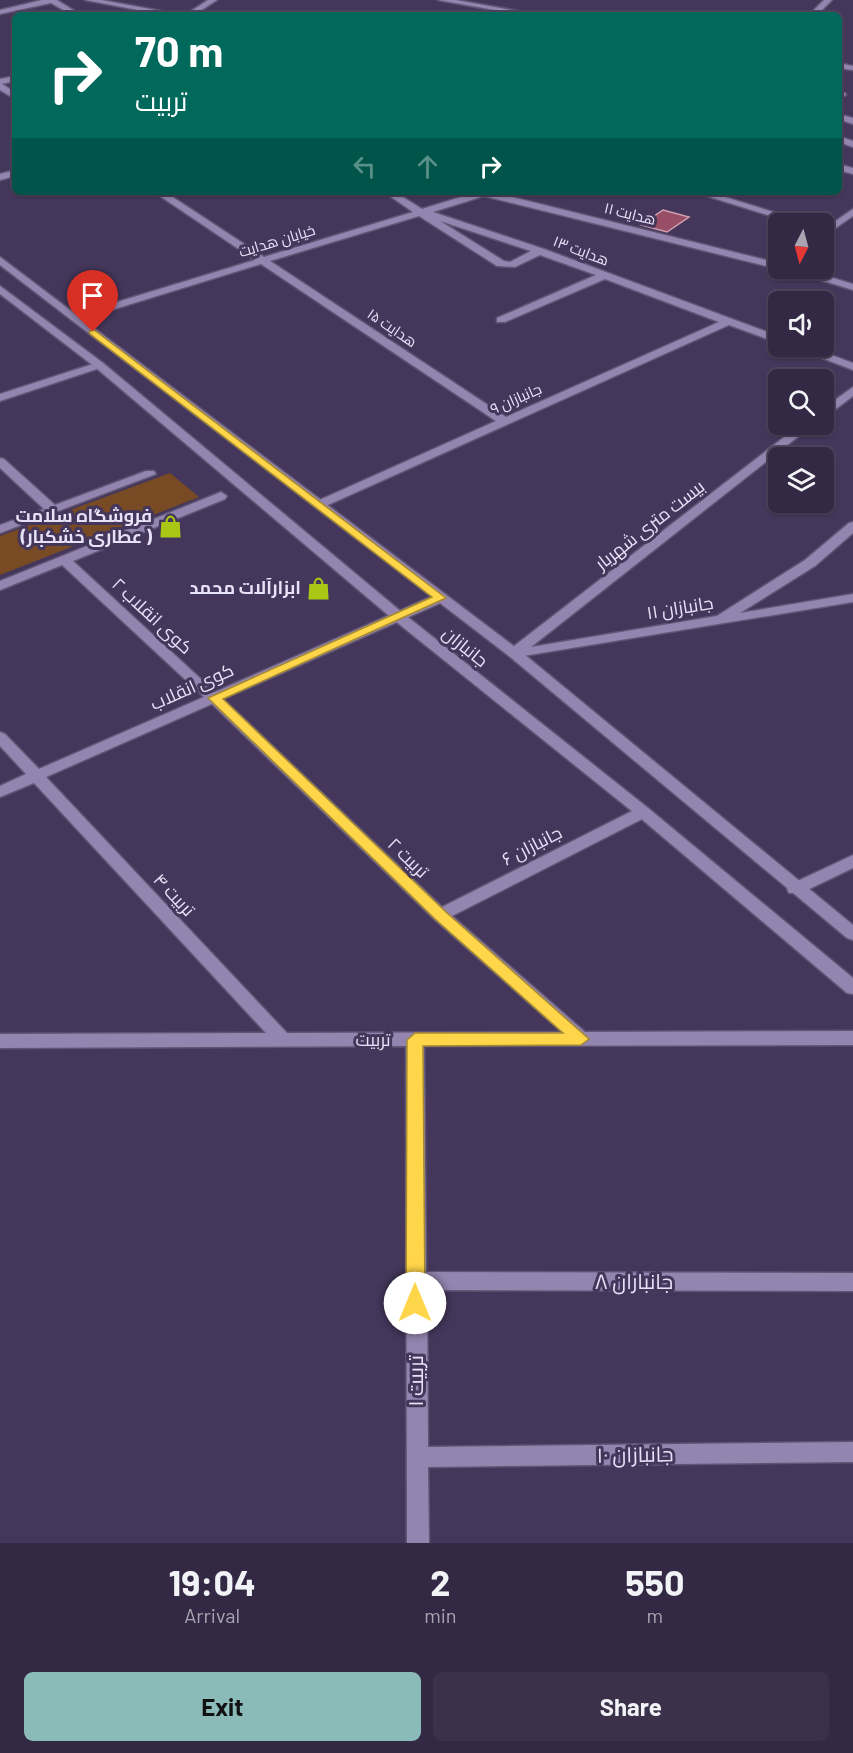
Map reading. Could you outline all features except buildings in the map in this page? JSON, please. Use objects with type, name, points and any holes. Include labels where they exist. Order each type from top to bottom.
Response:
[{"type":"street","points":[[0,12],[52,0],[72,12]]},
{"type":"street","points":[[89,0],[160,12]]},
{"type":"street","points":[[194,12],[213,0]]},
{"type":"street","points":[[442,0],[517,12]]},
{"type":"street","points":[[483,12],[501,0]]},
{"type":"street","points":[[816,12],[828,0]]},
{"type":"street","points":[[0,84],[12,94]]},
{"type":"street","name":"هدایت ۱۵","points":[[164,195],[504,421]]},
{"type":"street","points":[[394,195],[424,212],[501,264],[511,265],[540,251]]},
{"type":"street","name":"خیابان هدایت","points":[[75,318],[479,195]]},
{"type":"street","name":"هدایت ۱۱","points":[[493,195],[768,261]]},
{"type":"street","points":[[709,195],[771,213]]},
{"type":"street","name":"هدایت ۱۳","points":[[424,212],[540,251],[768,336]]},
{"type":"street","points":[[834,225],[853,212]]},
{"type":"street","name":"جانبازان","points":[[0,260],[514,653],[853,934]]},
{"type":"street","points":[[501,320],[603,276]]},
{"type":"street","points":[[825,279],[853,287]]},
{"type":"street","name":"جانبازان","points":[[0,289],[99,365],[399,617],[643,812],[853,988]]},
{"type":"street","name":"جانبازان ۹","points":[[319,505],[727,322]]},
{"type":"street","points":[[826,357],[853,367]]},
{"type":"street","points":[[0,398],[99,365]]},
{"type":"street","points":[[834,405],[853,390]]},
{"type":"street","name":"بیست متری شهریار","points":[[514,653],[795,435]]},
{"type":"street","points":[[0,462],[53,510]]},
{"type":"street","points":[[0,529],[150,474]]},
{"type":"street","points":[[0,586],[221,496]]},
{"type":"street","points":[[718,621],[810,563],[853,526]]},
{"type":"street","name":"کوی انقلاب ۲","points":[[64,560],[214,698]]},
{"type":"street","name":"کوی انقلاب","points":[[0,792],[440,598]]},
{"type":"street","name":"جانبازان ۱۱","points":[[514,653],[853,598]]},
{"type":"street","name":"تربیت ۲","points":[[214,698],[440,915],[581,1039]]},
{"type":"street","name":"تربیت ۴","points":[[0,737],[283,1040]]},
{"type":"street","name":"جانبازان ۶","points":[[440,915],[643,812]]},
{"type":"street","points":[[795,888],[853,861]]},
{"type":"street","name":"تربیت","points":[[0,1041],[853,1038]]},
{"type":"street","name":"تربیت ۱","points":[[415,1040],[418,1543]]},
{"type":"street","name":"جانباران ۸","points":[[415,1281],[853,1282]]},
{"type":"street","name":"جانبازان ۱۰","points":[[416,1457],[853,1452]]},
{"type":"shaded area","points":[[170,473],[199,497],[0,575],[0,536]]},
{"type":"place","name":"فروشگاه سلامت (عطاری خشکبار )","points":[[170,526]]},
{"type":"place","name":"ابزارآلات محمد","points":[[319,588]]},
{"type":"route","points":[[93,332],[440,598],[214,698],[440,915],[581,1039],[415,1040],[415,1303]]}]
